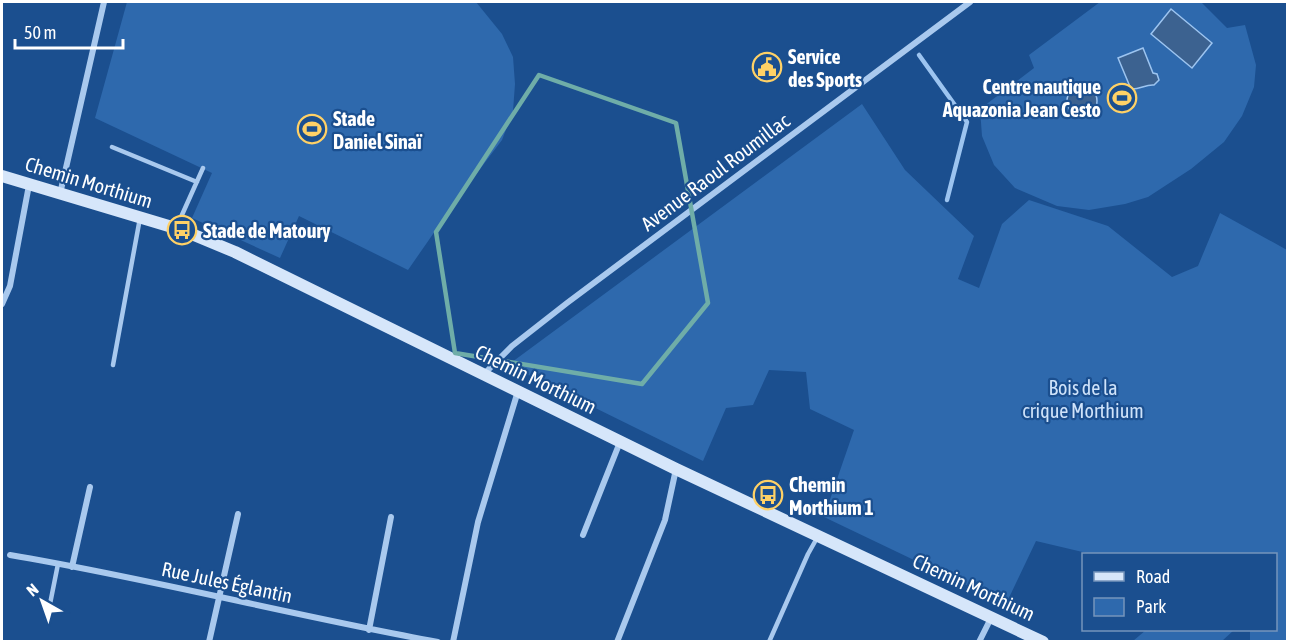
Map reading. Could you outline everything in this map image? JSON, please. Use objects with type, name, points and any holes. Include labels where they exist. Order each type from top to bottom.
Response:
[{"type":"street","points":[[60,194],[104,2]]},
{"type":"street","name":"Avenue Raoul Roumillac","points":[[483,375],[512,346],[567,303],[970,2]]},
{"type":"street","name":"Chemin Morthium","points":[[2,176],[176,229],[235,252],[676,469],[1043,642]]},
{"type":"street","points":[[2,304],[9,286],[29,185]]},
{"type":"street","points":[[453,642],[478,522],[518,391]]},
{"type":"street","points":[[583,535],[621,442]]},
{"type":"street","points":[[617,642],[665,520],[676,469]]},
{"type":"street","points":[[72,567],[90,487]]},
{"type":"street","points":[[209,642],[238,514]]},
{"type":"street","points":[[369,630],[391,517]]},
{"type":"street","name":"Rue Jules Églantin","points":[[10,555],[369,630],[438,642]]},
{"type":"street","points":[[979,642],[992,616]]},
{"type":"lane","points":[[111,147],[197,182]]},
{"type":"lane","points":[[176,229],[203,168]]},
{"type":"lane","points":[[113,365],[140,218]]},
{"type":"lane","points":[[769,642],[808,554],[819,535]]},
{"type":"lane","points":[[47,619],[58,564]]},
{"type":"highlighted area","points":[[539,75],[676,123],[708,303],[642,384],[455,353],[436,232]]},
{"type":"green space","name":"Stade Daniel Sinaï","points":[[127,2],[476,2],[502,34],[513,57],[515,84],[513,111],[502,140],[408,270],[299,216],[280,258],[192,218],[212,173],[95,118]]},
{"type":"green space","name":"Centre nautique Aquazonia Jean Cesto","points":[[1100,2],[1201,2],[1227,28],[1245,25],[1256,65],[1254,87],[1242,116],[1224,142],[1191,169],[1148,197],[1125,204],[1089,210],[1057,206],[1015,188],[994,165],[982,136],[980,109],[1034,68],[1029,55]]},
{"type":"green space","name":"Bois de la crique Morthium","points":[[862,104],[905,170],[974,236],[958,279],[979,288],[1002,224],[1029,200],[1108,226],[1172,277],[1198,266],[1220,213],[1287,250],[1287,641],[1250,641],[1250,631],[1277,631],[1277,553],[1087,553],[1036,541],[1006,604],[824,517],[854,430],[810,409],[806,372],[769,370],[753,405],[726,408],[703,461],[508,365]]},
{"type":"green space","points":[[1145,631],[1233,631],[1222,641],[1133,641]]},
{"type":"shaded area","points":[[1171,9],[1212,43],[1192,68],[1151,34]]},
{"type":"shaded area","points":[[1143,48],[1153,73],[1157,74],[1159,80],[1154,85],[1131,89],[1118,58]]},
{"type":"shaded area","points":[[1082,86],[1093,90],[1097,101],[1093,112],[1082,116],[1071,112],[1067,101],[1071,90]]},
{"type":"waterway","points":[[919,55],[967,122],[947,200]]},
{"type":"place","name":"Service des Sports","points":[[767,67]]},
{"type":"place","name":"Centre nautique Aquazonia Jean Cesto","points":[[1122,98]]},
{"type":"place","name":"Stade Daniel Sinaï","points":[[312,129]]},
{"type":"place","name":"Stade de Matoury","points":[[182,230]]},
{"type":"place","name":"Chemin Morthium 1","points":[[768,495]]}]
